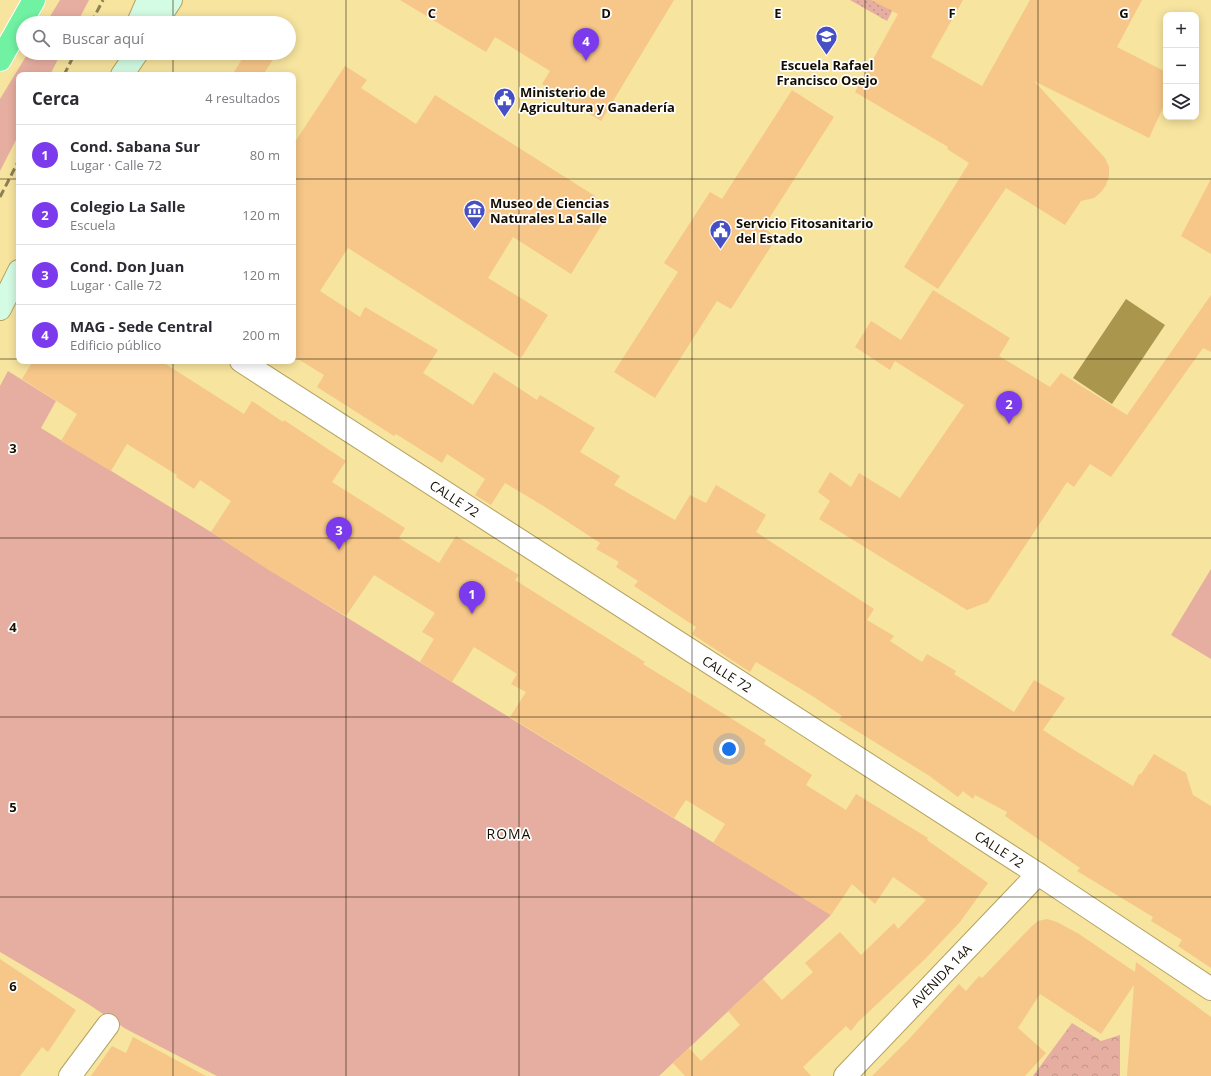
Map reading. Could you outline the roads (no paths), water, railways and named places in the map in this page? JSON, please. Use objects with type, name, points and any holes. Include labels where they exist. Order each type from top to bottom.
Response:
[{"type":"highway","points":[[25,16],[34,0]]},
{"type":"highway","points":[[0,60],[16,32]]},
{"type":"main road","points":[[141,16],[148,0]]},
{"type":"main road","points":[[161,16],[171,0]]},
{"type":"main road","points":[[116,72],[122,60]]},
{"type":"main road","points":[[124,72],[132,60]]},
{"type":"main road","points":[[0,309],[16,277]]},
{"type":"street","name":"CALLE 72","points":[[246,364],[1038,874],[1211,989]]},
{"type":"street","name":"AVENIDA 14A","points":[[845,1076],[1038,874]]},
{"type":"street","points":[[70,1076],[108,1025]]},
{"type":"railway","points":[[95,16],[103,0]]},
{"type":"railway","points":[[66,72],[72,60]]},
{"type":"railway","points":[[0,197],[16,166]]},
{"type":"place","name":"Escuela Rafael Francisco Osejo","points":[[827,56]]},
{"type":"place","name":"MAG - Sede Central","points":[[586,61]]},
{"type":"place","name":"Ministerio de Agricultura y Ganadería","points":[[504,118]]},
{"type":"place","name":"Museo de Ciencias Naturales La Salle","points":[[474,230]]},
{"type":"place","name":"Servicio Fitosanitario del Estado","points":[[720,250]]},
{"type":"place","name":"Colegio La Salle","points":[[1009,424]]},
{"type":"place","name":"Cond. Don Juan","points":[[339,550]]},
{"type":"place","name":"Cond. Sabana Sur","points":[[472,614]]},
{"type":"district","name":"ROMA","points":[[509,833]]}]
